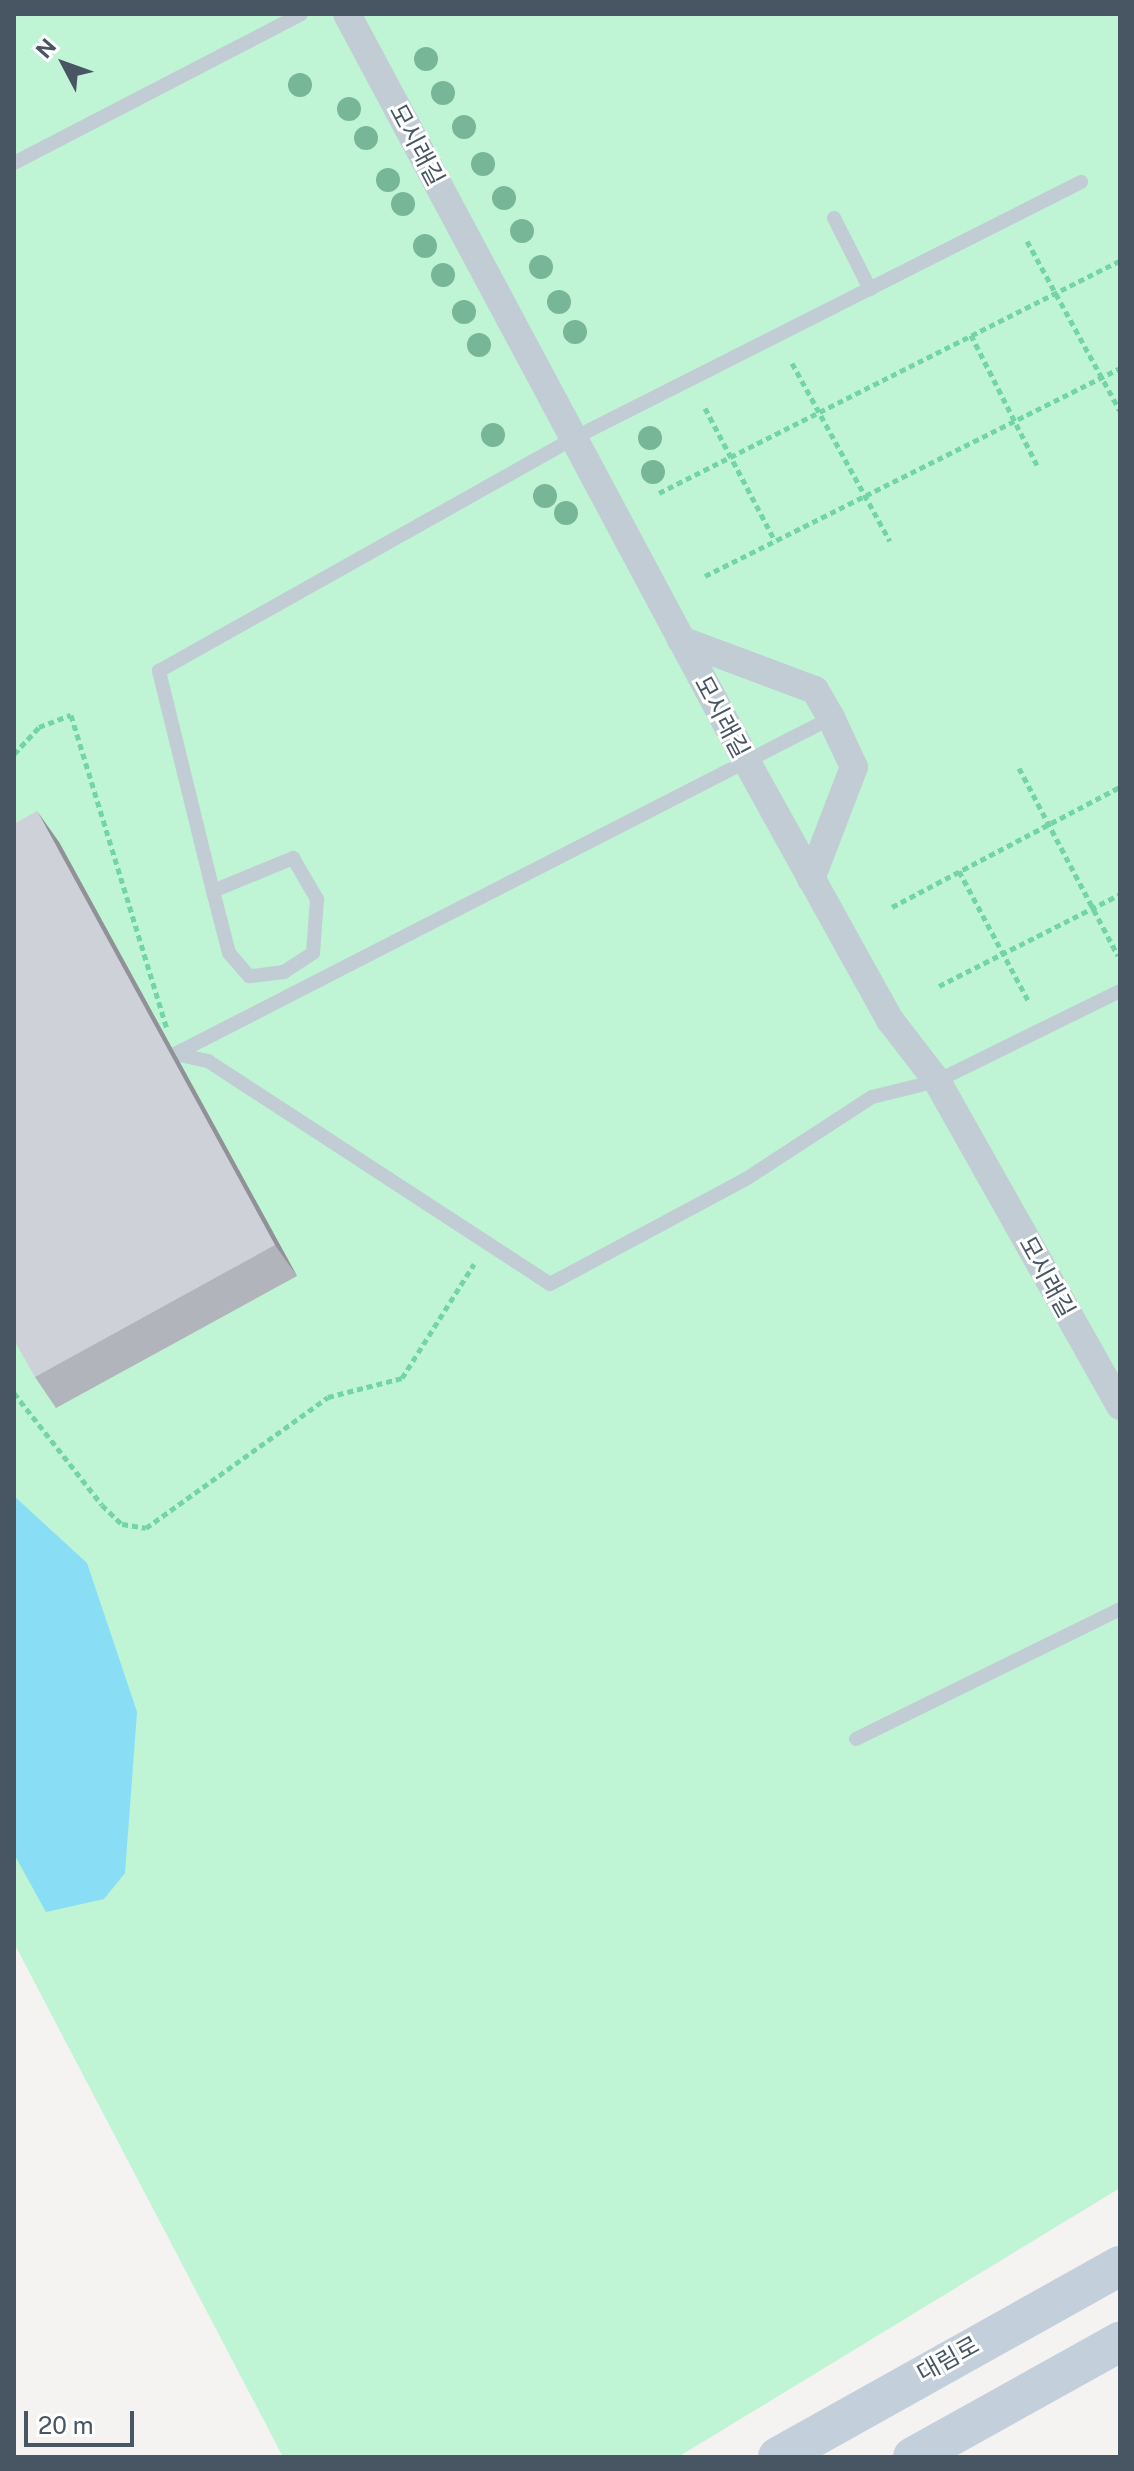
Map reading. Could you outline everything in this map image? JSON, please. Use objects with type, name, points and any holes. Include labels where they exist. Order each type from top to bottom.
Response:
[{"type":"street","name":"모시래길","points":[[347,14],[811,879],[890,1020],[937,1081],[1120,1406]]},
{"type":"street","points":[[681,640],[815,690],[831,718],[854,767],[811,879]]},
{"type":"street","name":"대림로","points":[[778,2457],[1120,2266]]},
{"type":"street","points":[[913,2457],[1120,2342]]},
{"type":"lane","points":[[14,163],[301,14]]},
{"type":"lane","points":[[213,891],[293,858],[317,899],[313,953],[284,972],[249,976],[229,953],[213,891],[203,851],[159,671],[574,438],[1081,182]]},
{"type":"lane","points":[[834,218],[870,289]]},
{"type":"lane","points":[[175,1054],[748,764],[831,718]]},
{"type":"lane","points":[[175,1054],[208,1061],[550,1284],[746,1179],[872,1097],[937,1081],[1120,991]]},
{"type":"lane","points":[[856,1739],[1120,1609]]},
{"type":"path","points":[[1027,241],[1120,411]]},
{"type":"path","points":[[659,493],[1119,261]]},
{"type":"path","points":[[971,335],[1037,465]]},
{"type":"path","points":[[792,363],[890,541]]},
{"type":"path","points":[[705,576],[1120,368]]},
{"type":"path","points":[[705,408],[775,541]]},
{"type":"path","points":[[14,754],[39,727],[71,715],[175,1054]]},
{"type":"path","points":[[1019,768],[1118,956]]},
{"type":"path","points":[[892,907],[1120,787]]},
{"type":"path","points":[[959,871],[1029,1002]]},
{"type":"path","points":[[939,986],[1120,894]]},
{"type":"path","points":[[14,1393],[102,1505],[122,1524],[146,1528],[328,1397],[402,1378],[487,1243]]},
{"type":"green space","points":[[14,14],[1120,14],[1120,2188],[678,2457],[283,2457],[14,1943]]},
{"type":"water","points":[[14,1496],[87,1563],[137,1712],[125,1873],[104,1899],[46,1912],[14,1854]]},
{"type":"building","points":[[37,811],[275,1245],[35,1377],[14,1340],[14,824]]}]
